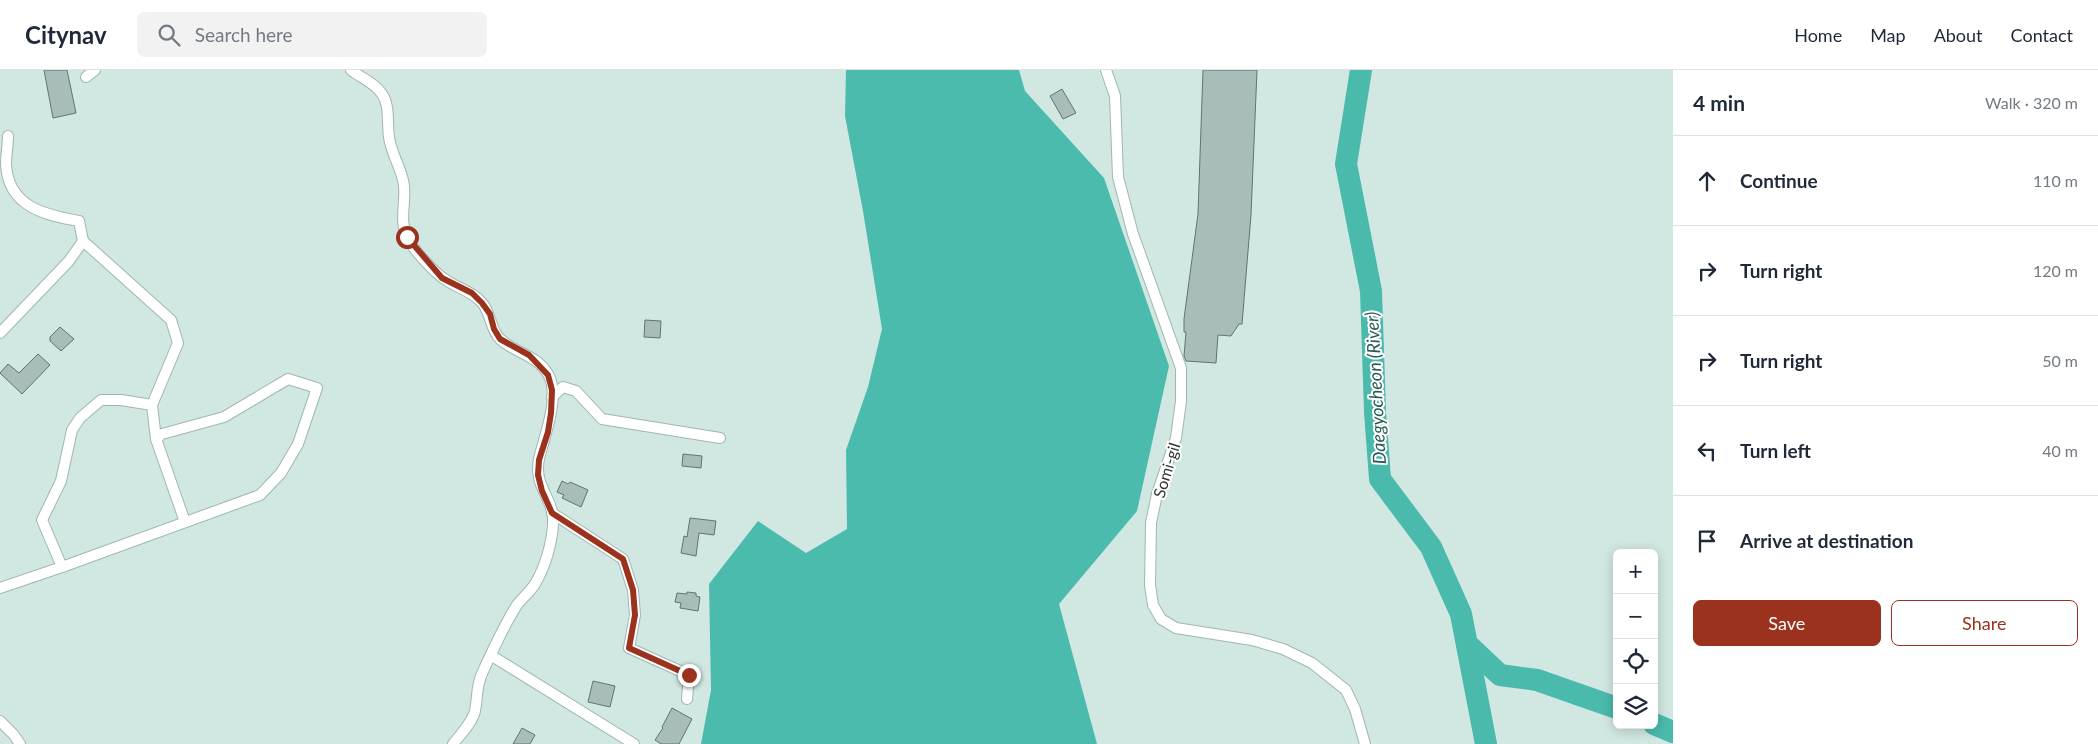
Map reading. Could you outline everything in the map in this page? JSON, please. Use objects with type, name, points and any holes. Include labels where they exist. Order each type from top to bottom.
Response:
[{"type":"street","points":[[351,70],[375,86],[384,96],[392,155],[404,183],[402,219],[407,237],[442,278],[472,293],[482,303],[490,314],[494,329],[500,339],[529,355],[539,364],[548,375],[552,390],[548,432],[539,460],[538,475],[552,513],[553,522],[550,544],[542,570],[534,586],[518,604],[476,689],[475,713],[453,744]]},
{"type":"street","name":"Somi-gil","points":[[1106,70],[1115,96],[1118,177],[1136,242],[1181,368],[1181,401],[1176,438],[1157,494],[1151,523],[1150,585],[1153,605],[1161,619],[1176,628],[1252,640],[1283,649],[1312,663],[1346,690],[1355,709],[1365,744]]},
{"type":"street","points":[[8,136],[6,165],[13,191],[30,207],[57,217],[79,221],[83,241],[172,320],[178,342],[152,405],[156,439],[185,522]]},
{"type":"street","points":[[0,333],[70,261],[83,241]]},
{"type":"street","points":[[0,588],[260,495],[282,474],[298,444],[317,388],[288,379],[224,416],[162,434],[156,439]]},
{"type":"street","points":[[552,396],[563,387],[576,391],[602,419],[720,438]]},
{"type":"street","points":[[62,567],[42,520],[61,481],[72,430],[80,418],[101,400],[121,400],[152,405]]},
{"type":"street","points":[[552,513],[623,559],[633,590],[635,615],[629,648],[689,675],[687,699]]},
{"type":"street","points":[[492,656],[634,744]]},
{"type":"street","points":[[0,721],[20,744]]},
{"type":"green space","points":[[846,70],[1019,70],[1025,91],[1104,178],[1169,366],[1137,511],[1059,604],[1097,744],[701,744],[711,690],[709,584],[758,521],[806,553],[847,529],[846,450],[868,387],[882,329],[845,116]]},
{"type":"building","points":[[44,70],[67,70],[76,113],[53,118]]},
{"type":"building","points":[[1203,70],[1257,70],[1251,215],[1242,324],[1239,324],[1231,336],[1218,335],[1216,363],[1186,361],[1184,356],[1186,332],[1184,332],[1184,319],[1198,214]]},
{"type":"building","points":[[1062,89],[1076,113],[1063,119],[1050,96]]},
{"type":"building","points":[[645,320],[661,321],[660,338],[644,337]]},
{"type":"building","points":[[60,327],[74,339],[61,351],[50,341],[50,337]]},
{"type":"building","points":[[38,354],[50,365],[22,394],[0,373],[8,364],[19,373]]},
{"type":"building","points":[[683,454],[702,456],[701,468],[682,466]]},
{"type":"building","points":[[562,481],[568,484],[570,482],[588,490],[581,507],[562,498],[564,495],[557,492]]},
{"type":"building","points":[[690,518],[716,521],[714,535],[699,533],[696,556],[681,553],[684,536],[687,537]]},
{"type":"building","points":[[687,592],[696,593],[696,596],[700,597],[698,611],[680,608],[681,603],[675,602],[677,593],[687,594]]},
{"type":"building","points":[[593,681],[615,686],[610,707],[588,702]]},
{"type":"building","points":[[672,708],[692,719],[679,744],[661,744],[655,740]]},
{"type":"building","points":[[522,728],[535,735],[530,744],[513,744]]},
{"type":"waterway","name":"Daegyocheon (River)","points":[[1361,70],[1346,164],[1371,291],[1375,412],[1380,479],[1431,547],[1461,614],[1486,744]]},
{"type":"waterway","points":[[1467,644],[1500,675],[1537,680],[1613,707]]},
{"type":"waterway","points":[[1658,726],[1673,732]]},
{"type":"route","points":[[407,237],[442,278],[472,293],[482,303],[490,314],[494,329],[500,339],[529,355],[548,375],[552,390],[551,413],[548,432],[539,460],[538,475],[542,491],[551,507],[552,513],[623,559],[633,590],[635,615],[629,648],[689,675]]}]
